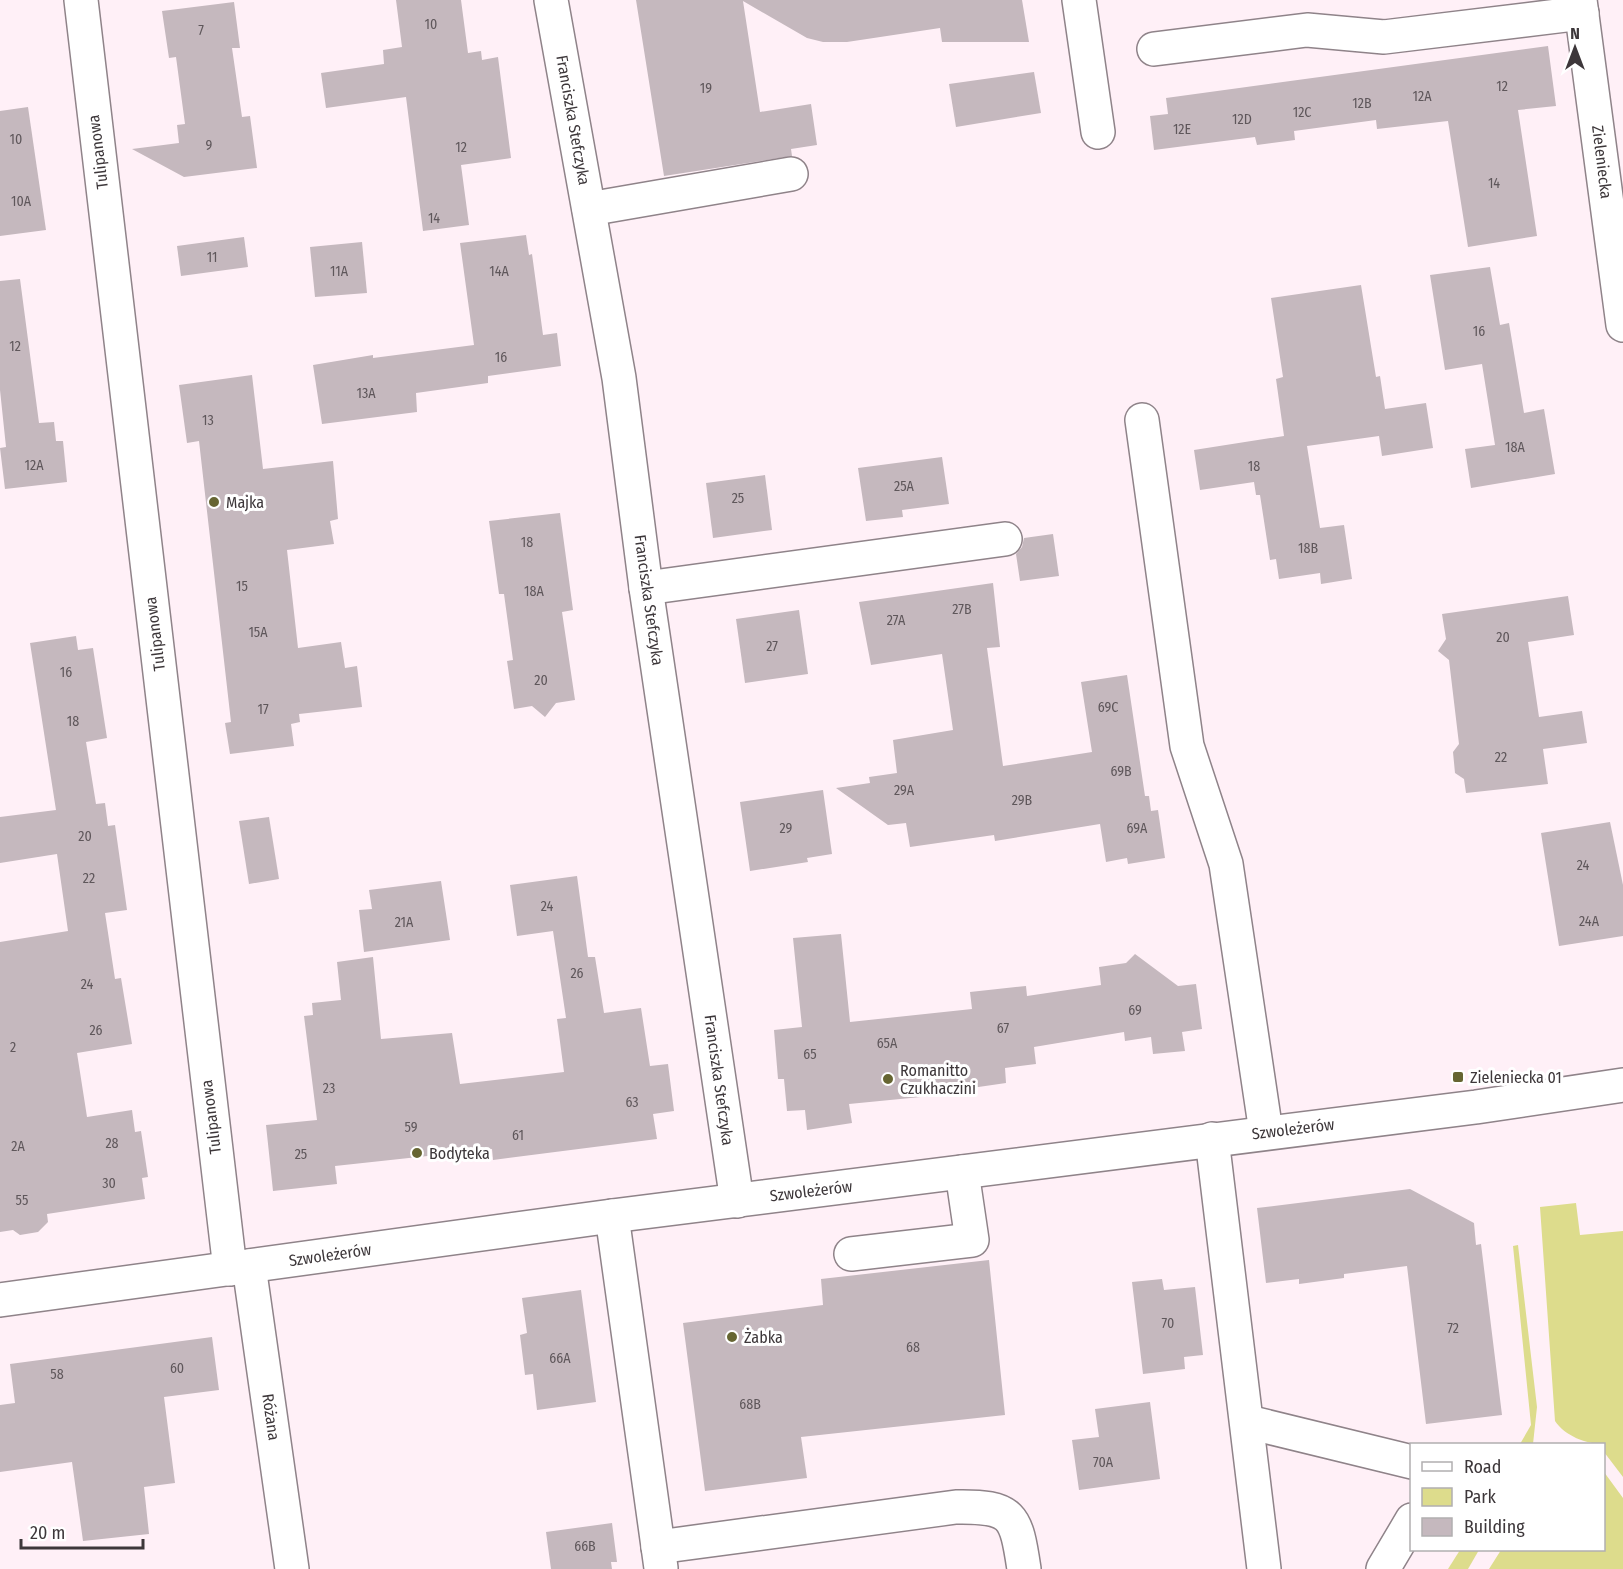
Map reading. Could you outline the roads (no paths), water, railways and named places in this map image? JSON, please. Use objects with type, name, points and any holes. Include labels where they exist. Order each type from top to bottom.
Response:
[{"type":"street","name":"Tulipanowa","points":[[81,0],[240,1267]]},
{"type":"street","name":"Franciszka Stefczyka","points":[[552,0],[620,378],[646,588],[737,1201]]},
{"type":"street","points":[[1079,0],[1098,132]]},
{"type":"street","points":[[1154,49],[1307,30],[1384,37],[1581,6]]},
{"type":"street","name":"Zieleniecka","points":[[1581,6],[1623,325]]},
{"type":"street","points":[[589,209],[790,174]]},
{"type":"street","points":[[1142,420],[1187,746],[1226,864],[1266,1132]]},
{"type":"street","points":[[646,588],[1005,539]]},
{"type":"street","name":"Szwoleżerów","points":[[0,1300],[612,1216],[1212,1138],[1476,1107],[1623,1085]]},
{"type":"street","points":[[1212,1138],[1264,1569]]},
{"type":"street","points":[[851,1254],[972,1240],[962,1172]]},
{"type":"street","points":[[612,1216],[609,1271],[659,1558],[956,1507],[988,1506],[1009,1515],[1019,1533],[1024,1569]]},
{"type":"street","name":"Różana","points":[[240,1267],[292,1569]]},
{"type":"street","points":[[1248,1422],[1410,1462]]},
{"type":"street","points":[[1383,1569],[1410,1523]]},
{"type":"place","name":"Majka","points":[[214,502]]},
{"type":"place","name":"Zieleniecka 01","points":[[1458,1077]]},
{"type":"place","name":"Romanitto Czukhaczini","points":[[888,1079]]},
{"type":"place","name":"Bodyteka","points":[[417,1153]]},
{"type":"place","name":"Żabka","points":[[732,1337]]}]
